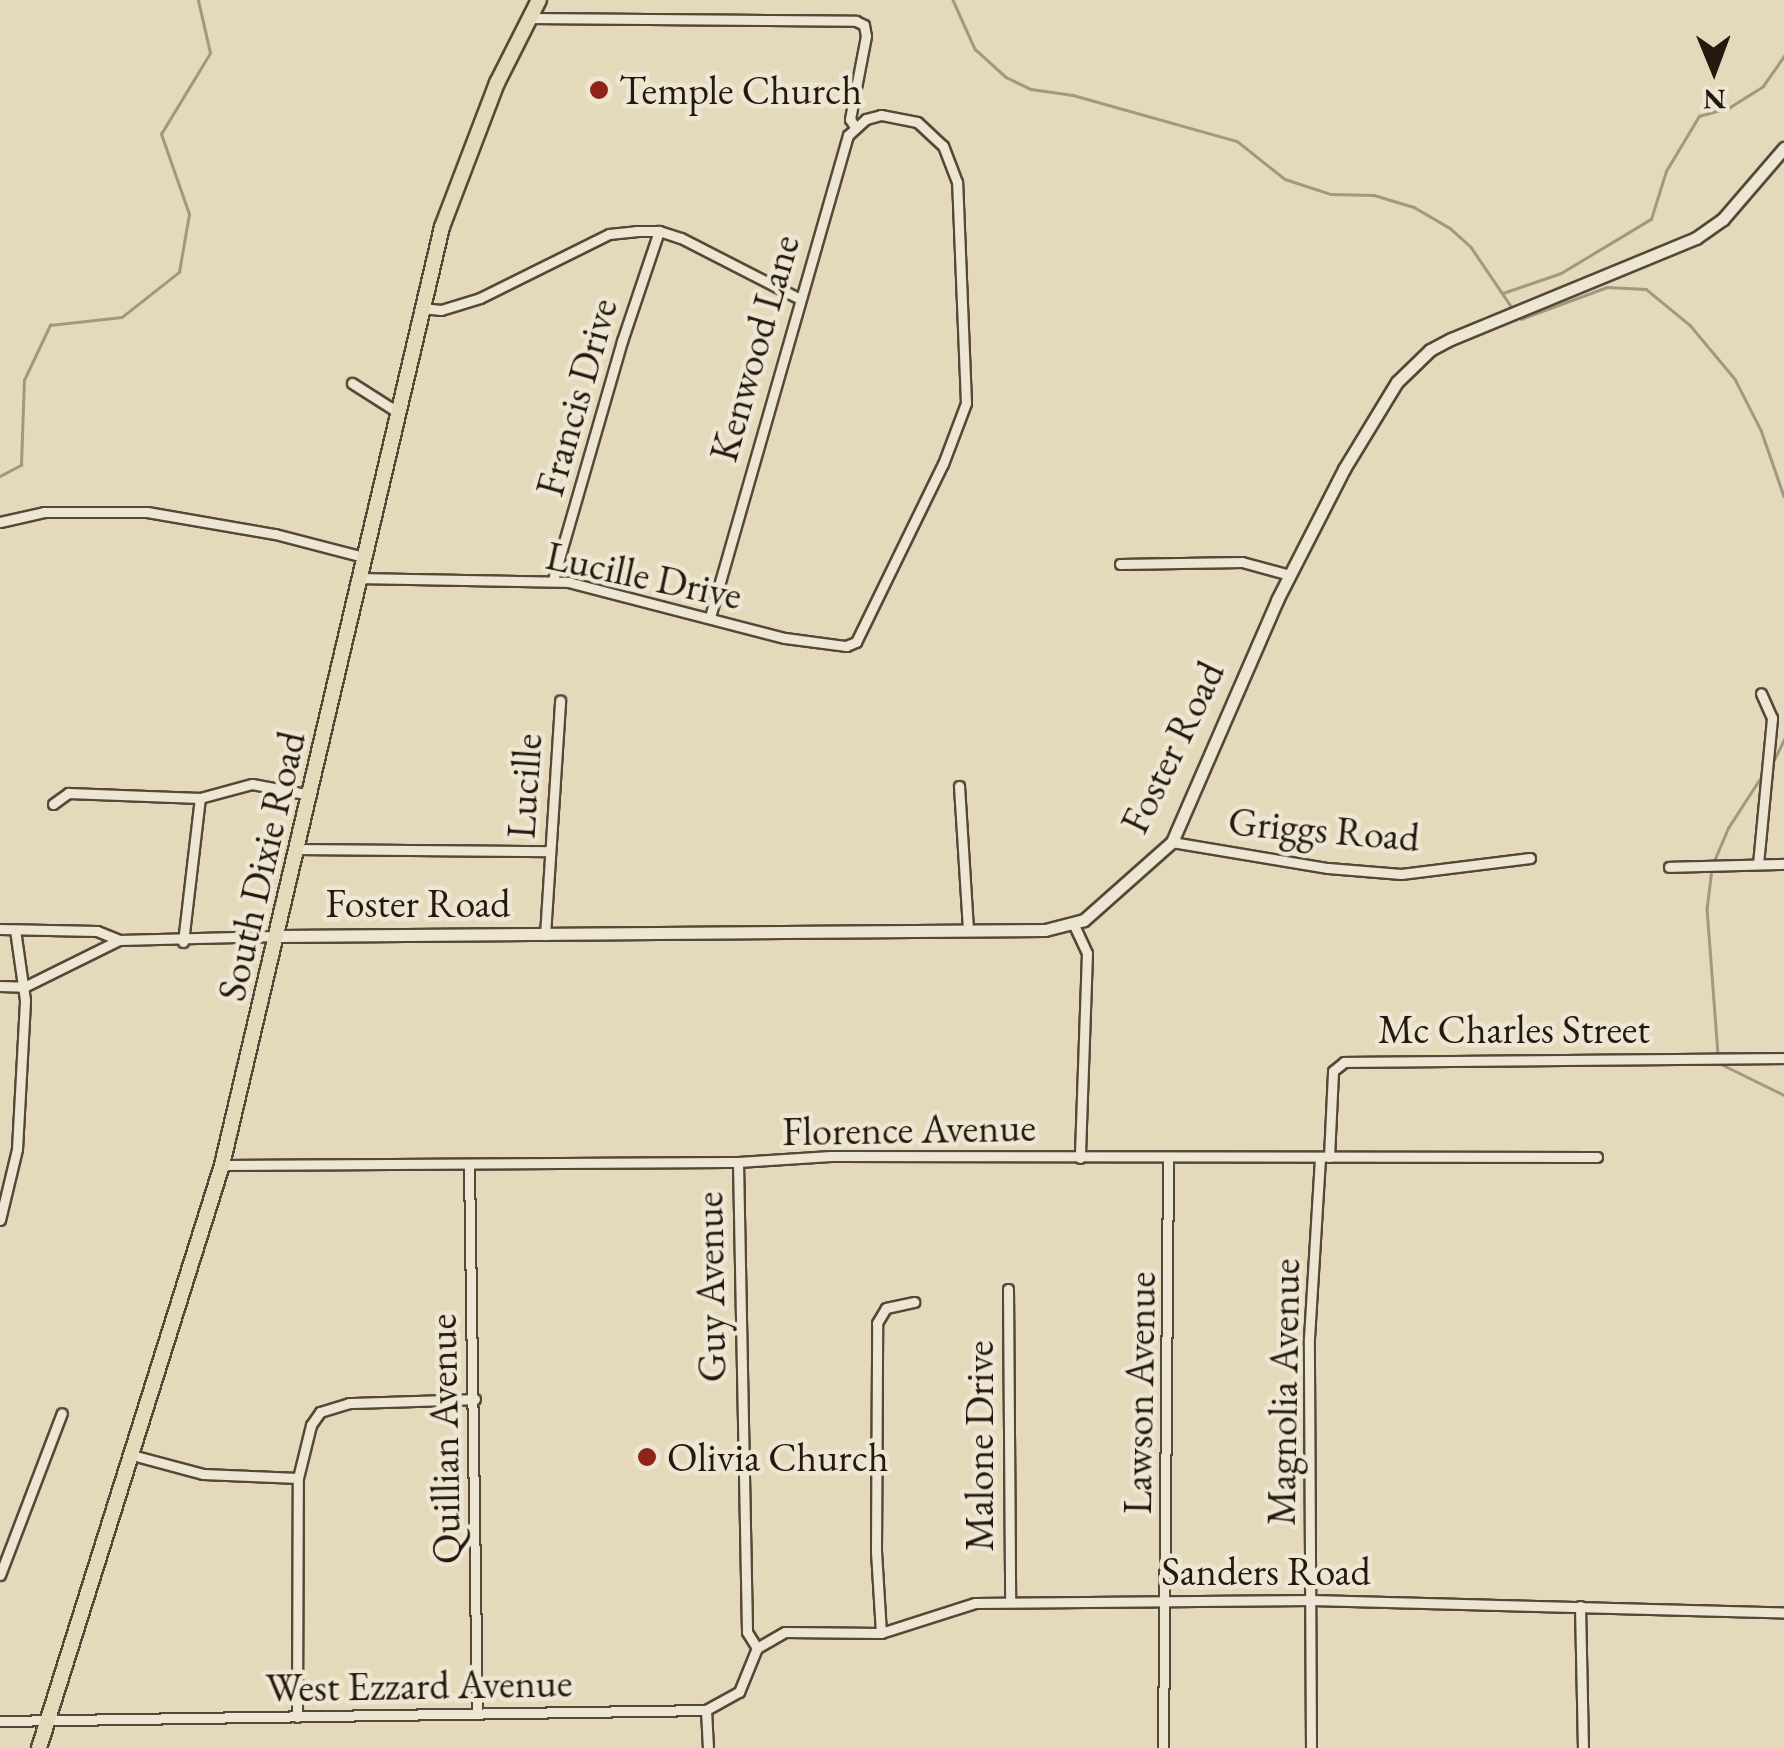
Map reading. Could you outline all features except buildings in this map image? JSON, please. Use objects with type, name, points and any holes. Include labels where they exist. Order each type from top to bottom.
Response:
[{"type":"main road","name":"South Dixie Road","points":[[40,1748],[222,1165],[300,849],[396,411],[456,182],[539,0]]},
{"type":"street","points":[[530,18],[856,21],[864,26],[866,36],[850,119],[856,128]]},
{"type":"street","name":"Lucille Drive","points":[[361,578],[553,580],[710,616],[785,638],[852,644],[943,464],[966,403],[961,233],[953,164],[936,136],[917,122],[882,115],[866,118],[856,128]]},
{"type":"street","name":"Kenwood Lane","points":[[710,616],[798,298],[848,135],[856,128]]},
{"type":"street","name":"Foster Road","points":[[279,936],[1045,930],[1095,912],[1172,842],[1290,575],[1379,406],[1411,367],[1451,339],[1696,238],[1723,219],[1784,148]]},
{"type":"street","points":[[422,308],[441,310],[480,298],[609,234],[659,231],[798,298]]},
{"type":"street","name":"Francis Drive","points":[[553,580],[622,341],[659,231]]},
{"type":"street","points":[[352,383],[396,411]]},
{"type":"street","points":[[0,522],[44,512],[147,512],[364,556]]},
{"type":"street","points":[[1120,564],[1242,562],[1290,575]]},
{"type":"street","points":[[1758,864],[1772,718],[1761,693]]},
{"type":"street","name":"Lucille","points":[[544,934],[560,700]]},
{"type":"street","points":[[53,804],[68,793],[200,798],[252,784],[311,795]]},
{"type":"street","points":[[959,786],[968,930]]},
{"type":"street","points":[[183,942],[200,798]]},
{"type":"street","name":"Griggs Road","points":[[1172,842],[1328,868],[1401,874],[1530,858]]},
{"type":"street","points":[[300,849],[550,851]]},
{"type":"street","points":[[1668,866],[1784,864]]},
{"type":"street","points":[[1073,923],[1087,953],[1080,1158]]},
{"type":"street","points":[[0,929],[97,932],[119,940],[183,942],[279,936]]},
{"type":"street","points":[[0,1220],[16,1159],[24,987],[15,930]]},
{"type":"street","points":[[0,986],[24,987],[119,940]]},
{"type":"street","name":"Mc Charles Street","points":[[1325,1157],[1332,1071],[1344,1062],[1784,1058]]},
{"type":"street","name":"Florence Avenue","points":[[222,1165],[738,1162],[830,1156],[1597,1157]]},
{"type":"street","name":"Magnolia Avenue","points":[[1311,1748],[1309,1338],[1325,1157]]},
{"type":"street","name":"Lawson Avenue","points":[[1163,1748],[1168,1159]]},
{"type":"street","name":"Guy Avenue","points":[[738,1162],[747,1632],[757,1648]]},
{"type":"street","name":"Quillian Avenue","points":[[469,1164],[478,1713]]},
{"type":"street","name":"Malone Drive","points":[[1008,1289],[1010,1602]]},
{"type":"street","points":[[881,1632],[876,1551],[877,1323],[886,1308],[914,1302]]},
{"type":"street","points":[[296,1717],[298,1478],[311,1424],[320,1412],[349,1403],[475,1399]]},
{"type":"street","points":[[0,1575],[62,1414]]},
{"type":"street","points":[[132,1455],[203,1474],[298,1478]]},
{"type":"street","name":"Sanders Road","points":[[757,1648],[785,1632],[881,1632],[976,1604],[1010,1602],[1311,1600],[1784,1612]]},
{"type":"street","points":[[1580,1606],[1583,1748]]},
{"type":"street","points":[[708,1748],[706,1710],[740,1692],[757,1648]]},
{"type":"street","name":"West Ezzard Avenue","points":[[0,1722],[706,1710]]},
{"type":"waterway","points":[[0,476],[21,465],[24,380],[50,325],[122,317],[179,272],[189,214],[161,134],[210,53],[198,0]]},
{"type":"waterway","points":[[953,0],[975,49],[1006,77],[1031,89],[1073,95],[1237,141],[1285,179],[1331,194],[1374,195],[1414,207],[1450,228],[1471,247],[1511,306]]},
{"type":"waterway","points":[[1503,293],[1561,273],[1651,219],[1666,171],[1699,116],[1730,107],[1763,86],[1784,56]]},
{"type":"waterway","points":[[1521,319],[1607,287],[1646,289],[1690,325],[1735,379],[1761,430],[1784,496]]},
{"type":"waterway","points":[[1770,768],[1784,739]]},
{"type":"waterway","points":[[1714,861],[1728,828],[1761,777]]},
{"type":"waterway","points":[[1712,869],[1707,908],[1718,1055]]},
{"type":"waterway","points":[[1719,1063],[1784,1095]]},
{"type":"place","name":"Temple Church","points":[[599,90]]},
{"type":"place","name":"Olivia Church","points":[[647,1457]]}]
